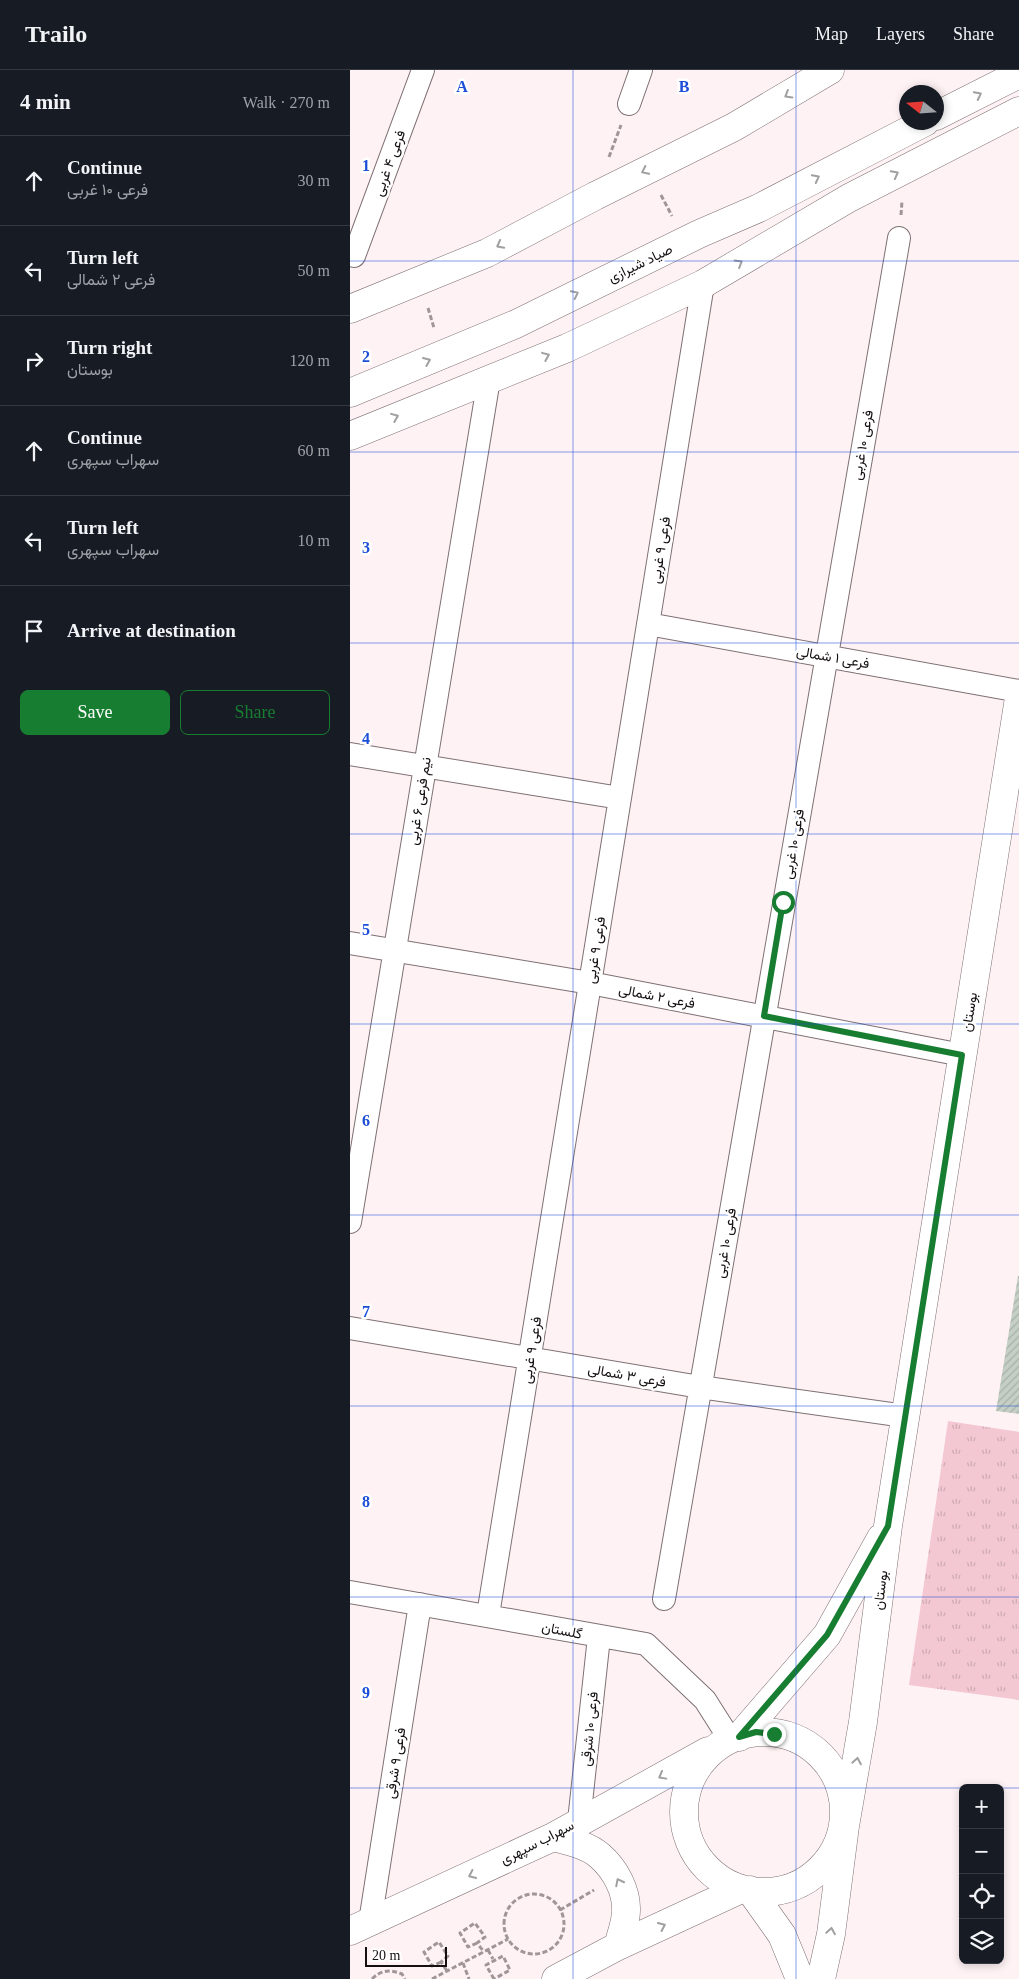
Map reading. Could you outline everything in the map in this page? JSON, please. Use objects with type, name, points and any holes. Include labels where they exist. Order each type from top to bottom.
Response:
[{"type":"main road","points":[[350,309],[487,253],[595,196],[734,127],[830,70]]},
{"type":"main road","points":[[944,112],[1019,74]]},
{"type":"main road","points":[[350,436],[567,348],[703,284],[849,198],[1019,110]]},
{"type":"main road","name":"صیاد شیرازی","points":[[350,393],[516,324],[686,240],[759,208],[909,130]]},
{"type":"main road","points":[[759,208],[849,198],[898,136]]},
{"type":"main road","name":"بوستان","points":[[821,1979],[831,1934],[845,1826],[863,1722],[888,1526],[1019,698]]},
{"type":"main road","name":"سهراب سپهری","points":[[360,1927],[553,1837],[579,1820],[730,1741],[756,1732],[792,1736],[823,1756],[842,1788],[845,1826],[831,1857],[807,1881],[774,1892],[745,1890],[718,1878],[699,1859],[687,1836],[684,1810],[689,1784],[701,1762],[730,1741],[827,1635],[888,1526]]},
{"type":"main road","points":[[553,1837],[583,1846],[600,1855],[616,1876],[625,1893],[626,1912],[618,1946]]},
{"type":"main road","points":[[745,1890],[782,1935],[800,1979]]},
{"type":"main road","name":"سهراب سپهری","points":[[556,1979],[580,1972],[618,1946],[745,1890]]},
{"type":"street","name":"فرعی ۴ غربی","points":[[354,256],[423,70]]},
{"type":"street","points":[[629,104],[641,70]]},
{"type":"street","name":"فرعی ۱۰ غربی","points":[[664,1599],[825,656],[899,238]]},
{"type":"street","name":"فرعی ۹ غربی","points":[[488,1615],[703,284]]},
{"type":"street","name":"نیم فرعی ۶ غربی","points":[[350,1222],[489,380]]},
{"type":"street","name":"فرعی ۱ شمالی","points":[[648,624],[1019,691]]},
{"type":"street","points":[[350,754],[620,798]]},
{"type":"street","name":"فرعی ۲ شمالی","points":[[350,943],[590,983],[962,1055]]},
{"type":"street","name":"فرعی ۳ شمالی","points":[[350,1328],[700,1387],[905,1416]]},
{"type":"street","name":"گلستان","points":[[350,1592],[646,1644],[705,1700],[730,1741]]},
{"type":"street","name":"فرعی ۹ شرقی","points":[[360,1927],[420,1604]]},
{"type":"street","name":"فرعی ۱۰ شرقی","points":[[579,1820],[599,1637]]},
{"type":"path","points":[[595,196],[629,104]]},
{"type":"path","points":[[647,170],[686,240]]},
{"type":"path","points":[[419,281],[443,354]]},
{"type":"path","points":[[560,1910],[616,1876]]},
{"type":"path","points":[[529,1895],[547,1897],[560,1910],[564,1927],[558,1941],[551,1949],[532,1954],[522,1952],[508,1939],[504,1920],[507,1911],[520,1898],[529,1895]]},
{"type":"path","points":[[475,1923],[484,1937],[477,1943],[468,1947],[460,1933],[475,1923]]},
{"type":"path","points":[[432,1979],[508,1939]]},
{"type":"path","points":[[439,1942],[448,1956],[441,1962],[432,1966],[424,1952],[439,1942]]},
{"type":"path","points":[[477,1943],[494,1959]]},
{"type":"path","points":[[503,1956],[510,1970],[494,1979],[486,1965],[494,1959],[503,1956]]},
{"type":"path","points":[[441,1962],[447,1971]]},
{"type":"path","points":[[463,1963],[469,1979]]},
{"type":"path","points":[[372,1979],[378,1973],[387,1970],[402,1974],[405,1979]]},
{"type":"green space","points":[[948,1421],[1019,1432],[1019,1700],[909,1685]]},
{"type":"building","points":[[1019,1276],[1019,1414],[996,1411]]},
{"type":"route","points":[[774,1734],[756,1732],[739,1737],[827,1635],[888,1526],[962,1055],[764,1016],[783,902]]}]
